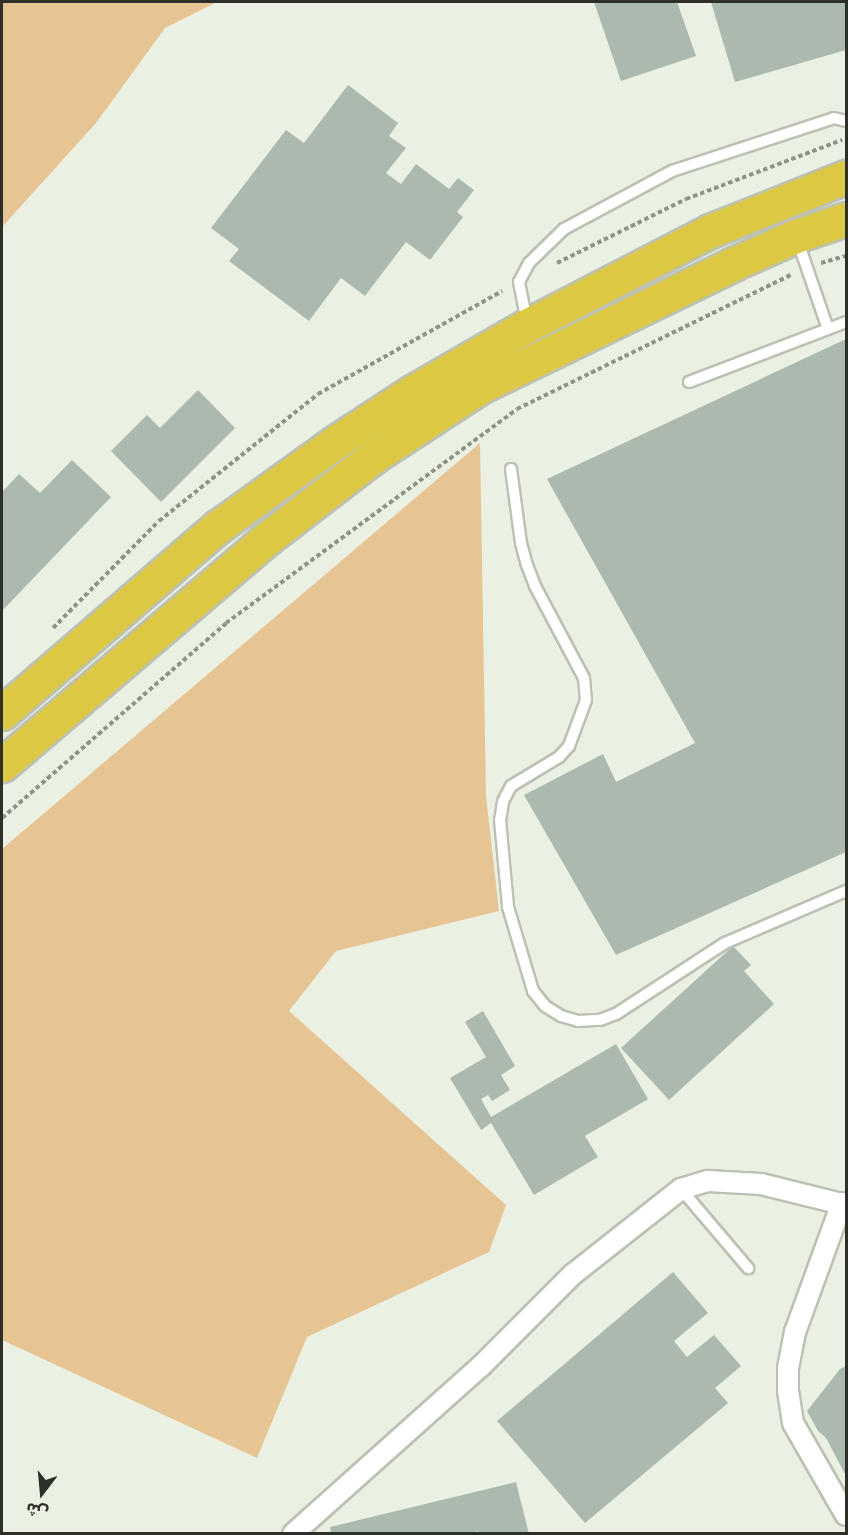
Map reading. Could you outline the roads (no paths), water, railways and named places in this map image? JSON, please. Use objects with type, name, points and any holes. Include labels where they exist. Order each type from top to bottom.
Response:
[{"type":"highway","points":[[2,713],[219,526],[334,443],[412,392],[528,325],[710,231],[846,177]]},
{"type":"highway","points":[[2,765],[265,540],[373,457],[480,387],[796,236],[846,219]]},
{"type":"street","points":[[293,1533],[481,1366],[572,1275],[681,1189],[708,1181],[761,1184],[844,1204],[795,1332],[788,1368],[788,1390],[793,1423],[846,1515]]},
{"type":"lane","points":[[528,325],[519,282],[529,263],[564,229],[672,171],[834,118],[846,121]]},
{"type":"lane","points":[[796,236],[828,329]]},
{"type":"lane","points":[[689,381],[846,322]]},
{"type":"lane","points":[[511,469],[520,543],[527,565],[535,586],[584,678],[586,700],[569,746],[559,757],[511,786],[503,802],[500,820],[508,907],[533,991],[545,1006],[561,1016],[578,1021],[600,1020],[616,1014],[725,944],[846,891]]},
{"type":"lane","points":[[681,1189],[748,1268]]}]
